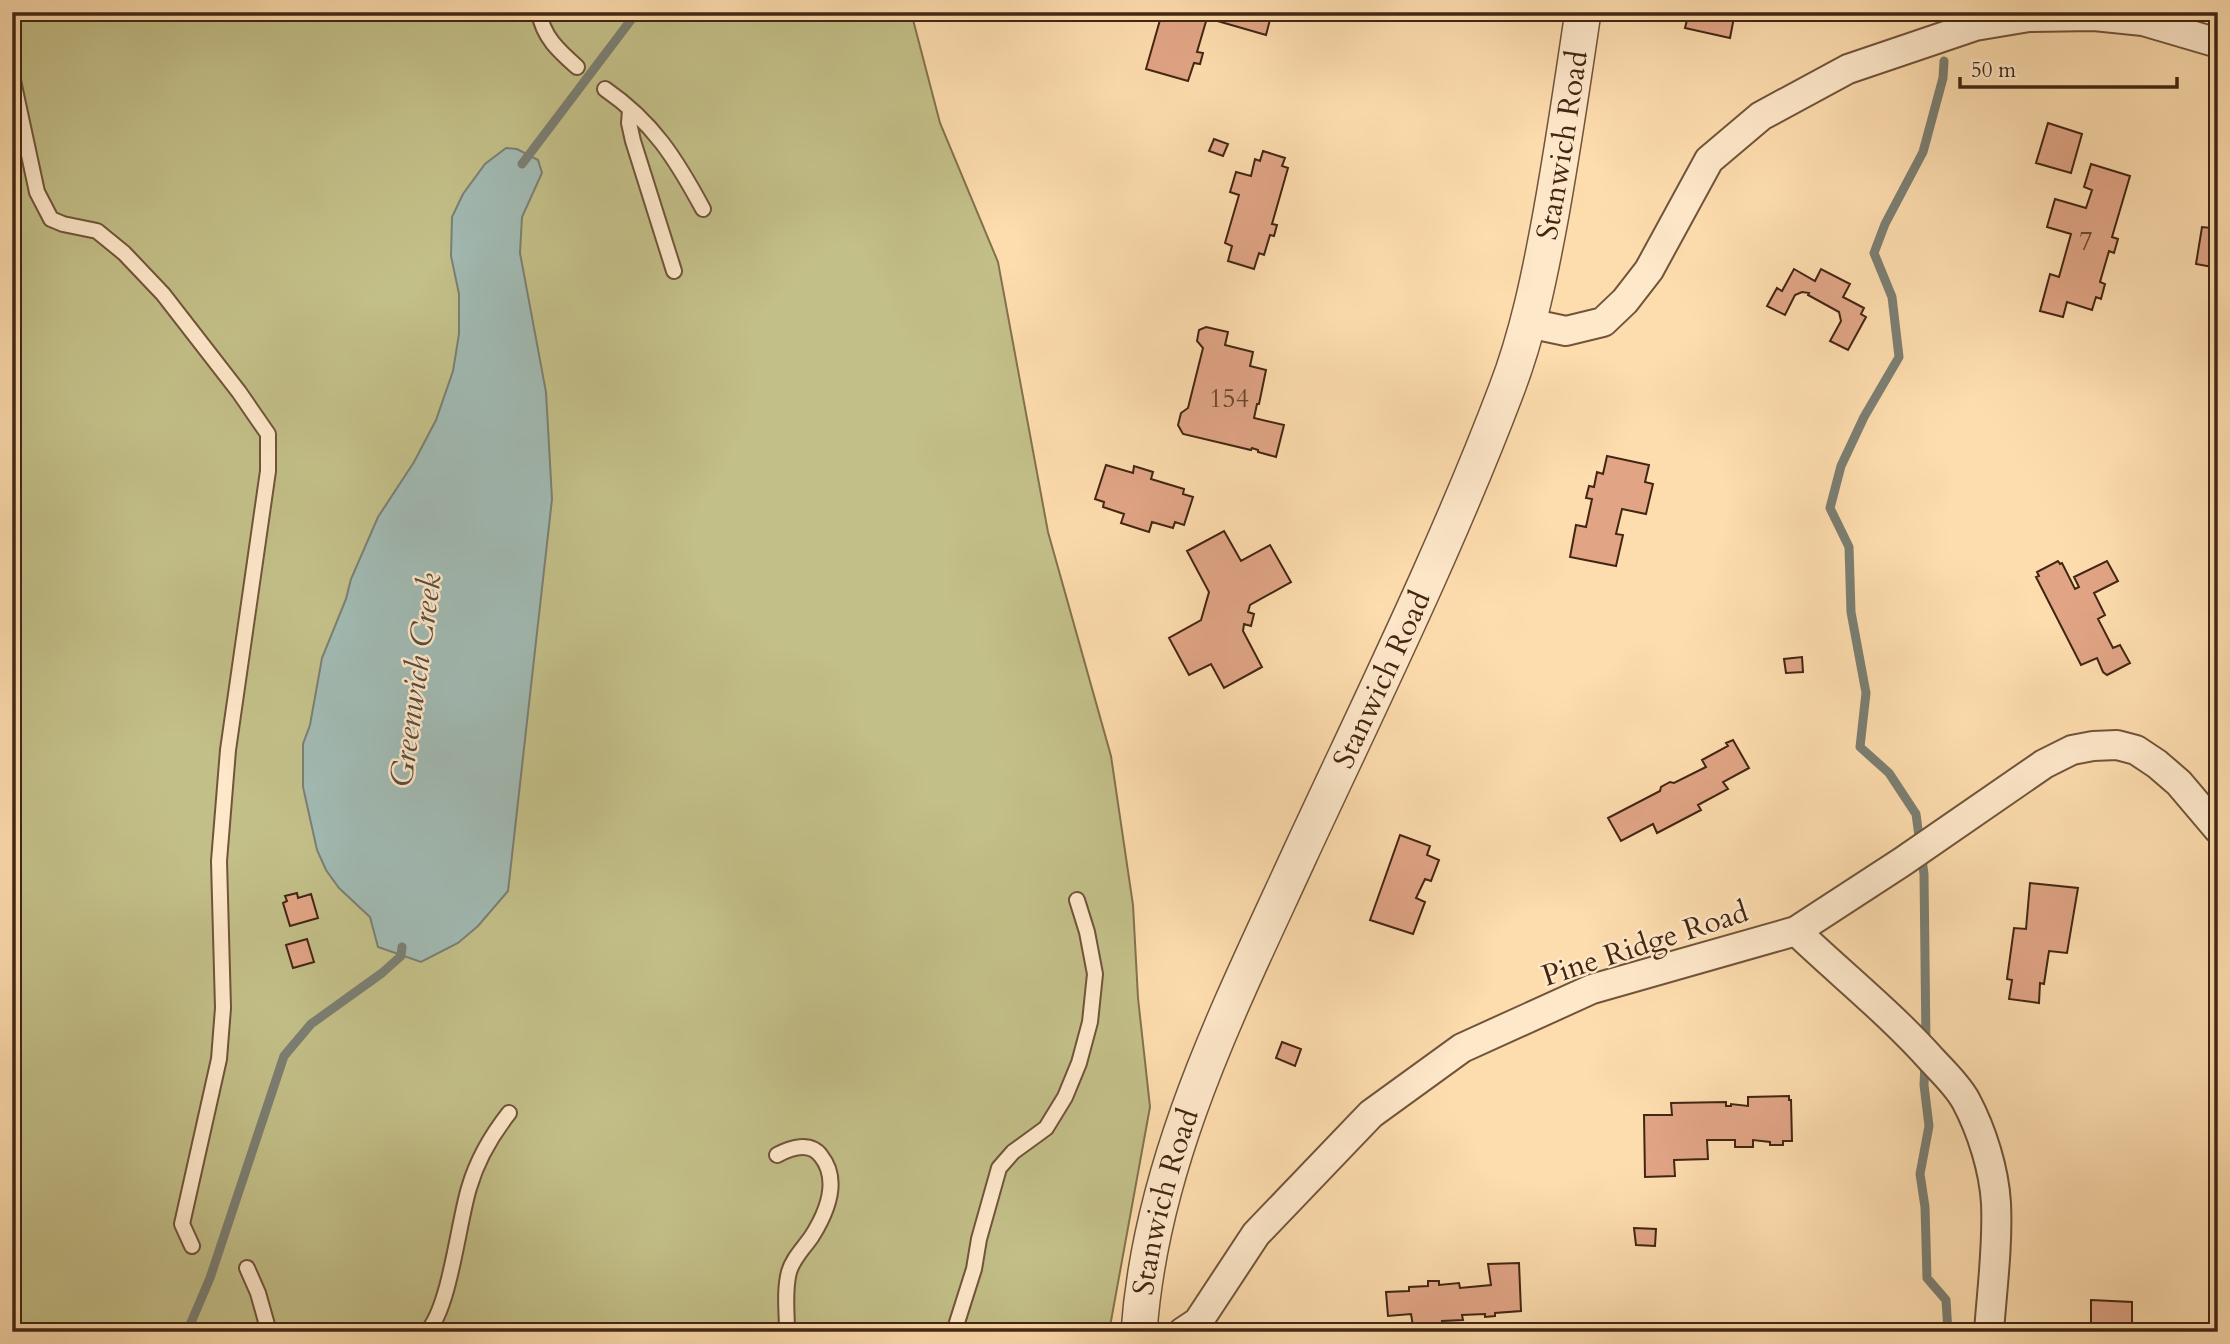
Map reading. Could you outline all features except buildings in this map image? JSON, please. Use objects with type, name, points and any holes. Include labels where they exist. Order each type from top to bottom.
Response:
[{"type":"street","name":"Stanwich Road","points":[[1139,1332],[1145,1273],[1156,1220],[1179,1140],[1212,1046],[1394,655],[1492,428],[1528,323],[1556,184],[1583,12]]},
{"type":"street","points":[[1528,323],[1566,331],[1603,322],[1625,302],[1649,270],[1709,160],[1762,116],[1848,69],[1975,26],[2029,17],[2094,16],[2143,21],[2218,43]]},
{"type":"street","name":"Pine Ridge Road","points":[[1183,1332],[1198,1322],[1256,1234],[1371,1114],[1462,1048],[1592,989],[1796,931],[1938,838],[2044,764],[2072,750],[2117,745],[2136,750],[2179,782],[2218,828]]},
{"type":"street","name":"Pine Ridge Road","points":[[1796,931],[1903,1028],[1966,1100],[1989,1163],[1996,1203],[1989,1332]]},
{"type":"lane","points":[[540,12],[541,24],[553,45],[577,66]]},
{"type":"lane","points":[[12,76],[37,192],[51,219],[97,231],[124,253],[163,294],[268,434],[268,471],[228,750],[220,847],[223,1008],[219,1059],[182,1224],[192,1246]]},
{"type":"lane","points":[[605,89],[653,130],[675,159],[703,209]]},
{"type":"lane","points":[[631,110],[629,123],[633,141],[674,271]]},
{"type":"lane","points":[[954,1332],[974,1269],[979,1239],[999,1167],[1013,1152],[1046,1128],[1065,1097],[1079,1063],[1090,1022],[1095,974],[1087,932],[1077,900]]},
{"type":"lane","points":[[427,1332],[441,1310],[469,1187],[480,1157],[509,1112]]},
{"type":"lane","points":[[776,1155],[788,1149],[803,1147],[817,1151],[831,1175],[824,1214],[794,1259],[789,1272],[786,1332]]},
{"type":"lane","points":[[255,1332],[256,1320],[247,1268],[258,1293],[269,1332]]},
{"type":"shaded area","points":[[12,12],[911,12],[940,123],[998,262],[1048,532],[1111,756],[1133,905],[1138,998],[1150,1107],[1109,1332],[12,1332]]},
{"type":"water","points":[[506,148],[517,149],[538,160],[542,173],[522,217],[520,253],[546,392],[552,499],[508,891],[478,926],[458,943],[421,962],[378,947],[370,917],[339,888],[326,870],[317,850],[303,787],[303,744],[310,725],[322,658],[346,599],[351,579],[378,517],[414,462],[436,420],[453,371],[459,334],[459,294],[451,256],[452,217],[463,194],[485,164]]},
{"type":"waterway","name":"Greenwich Creek","points":[[522,164],[637,12]]},
{"type":"waterway","points":[[1926,1044],[1924,874],[1916,814],[1889,773],[1860,747],[1866,693],[1851,612],[1849,547],[1830,508],[1841,466],[1864,417],[1899,357],[1892,297],[1874,253],[1885,224],[1923,152],[1943,78],[1944,61]]},
{"type":"waterway","name":"Greenwich Creek","points":[[187,1332],[210,1278],[284,1056],[311,1024],[382,973],[401,956],[402,947]]},
{"type":"waterway","points":[[1925,1062],[1924,1085],[1929,1126],[1920,1174],[1925,1207],[1927,1278],[1946,1300],[1948,1332]]}]
